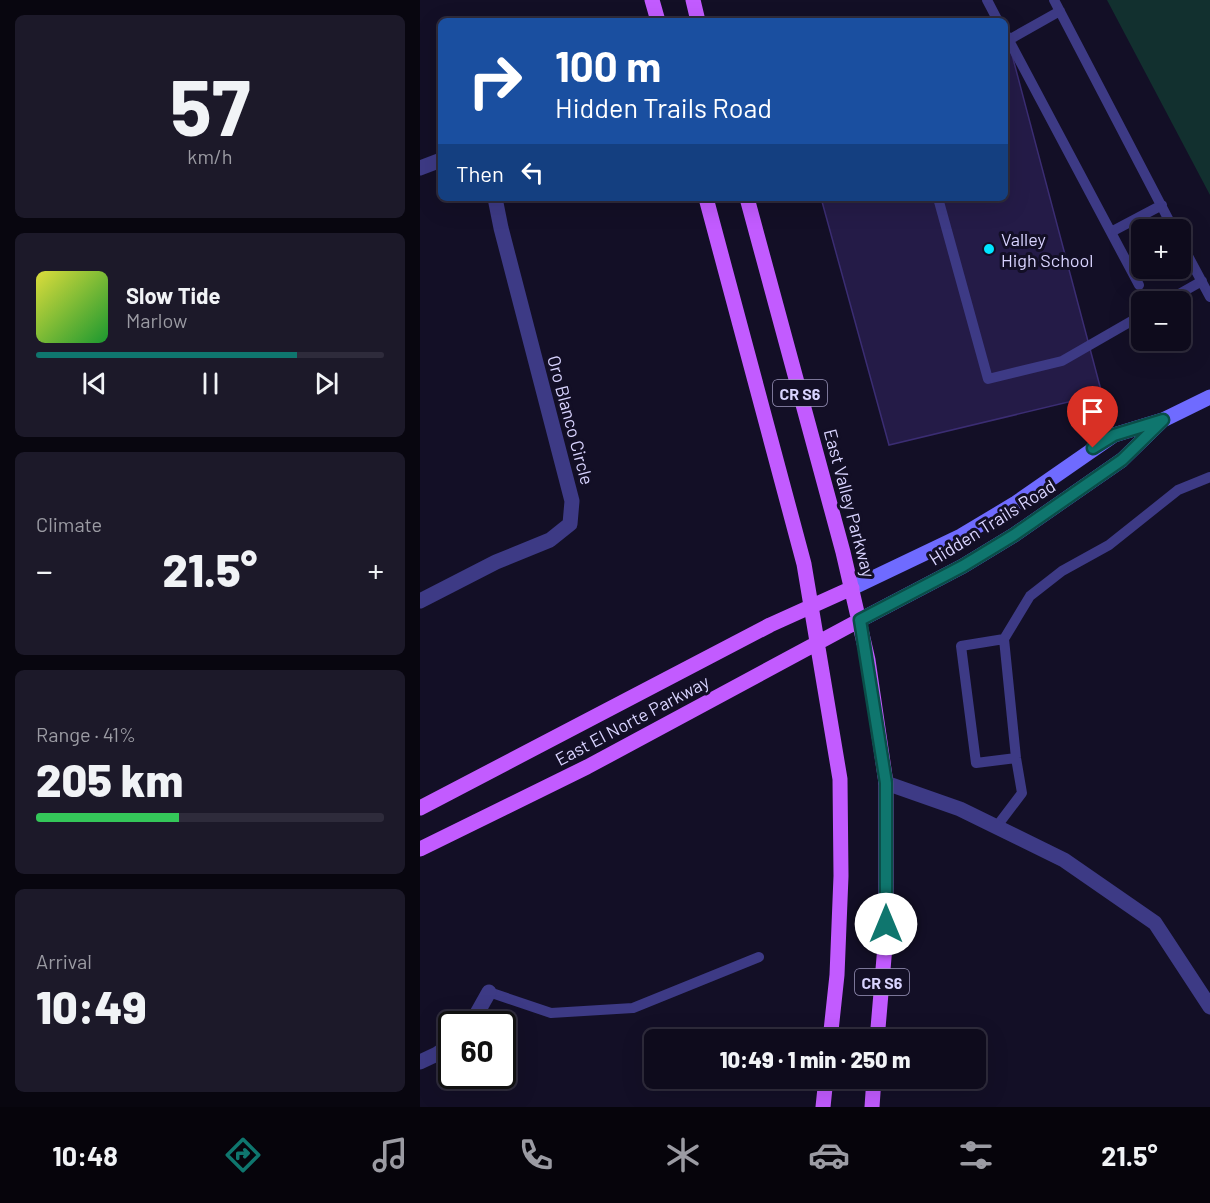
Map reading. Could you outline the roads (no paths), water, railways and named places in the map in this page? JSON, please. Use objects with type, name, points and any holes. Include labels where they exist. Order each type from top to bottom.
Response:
[{"type":"main road","points":[[652,0],[657,18]]},
{"type":"main road","points":[[693,0],[697,18]]},
{"type":"main road","name":"CR S6","points":[[707,201],[804,564],[840,779],[841,876],[837,975],[831,1029]]},
{"type":"main road","name":"East Valley Parkway","points":[[748,201],[860,620],[886,783],[886,934],[878,1029]]},
{"type":"main road","name":"East El Norte Parkway","points":[[420,808],[770,625],[852,588]]},
{"type":"main road","name":"East El Norte Parkway","points":[[420,849],[587,767],[860,620]]},
{"type":"main road","points":[[823,1107],[825,1089]]},
{"type":"main road","points":[[872,1107],[873,1089]]},
{"type":"street","points":[[420,168],[438,161]]},
{"type":"street","name":"Oro Blanco Circle","points":[[420,601],[496,562],[550,540],[570,524],[572,501],[496,201]]},
{"type":"street","name":"Hidden Trails Road","points":[[852,588],[907,563],[970,530],[1016,503],[1114,435],[1163,420],[1210,397]]},
{"type":"street","name":"Hidden Trails Road","points":[[860,620],[963,566],[1014,535],[1122,460],[1163,420]]},
{"type":"street","points":[[886,783],[960,809],[1064,860],[1155,923],[1210,1007]]},
{"type":"street","points":[[478,1011],[489,992]]},
{"type":"street","points":[[420,1062],[438,1054]]},
{"type":"lane","points":[[987,0],[996,18]]},
{"type":"lane","points":[[1054,0],[1169,219]]},
{"type":"lane","points":[[1008,37],[1060,11]]},
{"type":"lane","points":[[1008,42],[1140,285]]},
{"type":"lane","points":[[939,201],[988,379],[1062,361],[1131,321]]},
{"type":"lane","points":[[1111,232],[1162,205]]},
{"type":"lane","points":[[1191,261],[1210,297]]},
{"type":"lane","points":[[1184,291],[1202,281]]},
{"type":"lane","points":[[997,826],[1022,793],[1016,758],[1004,639],[1030,596],[1062,571],[1109,545],[1178,490],[1210,477]]},
{"type":"lane","points":[[1004,639],[961,646],[976,763],[1016,758]]},
{"type":"lane","points":[[489,992],[551,1013],[633,1008],[759,957]]},
{"type":"place","name":"Valley High School","points":[[989,249]]}]
